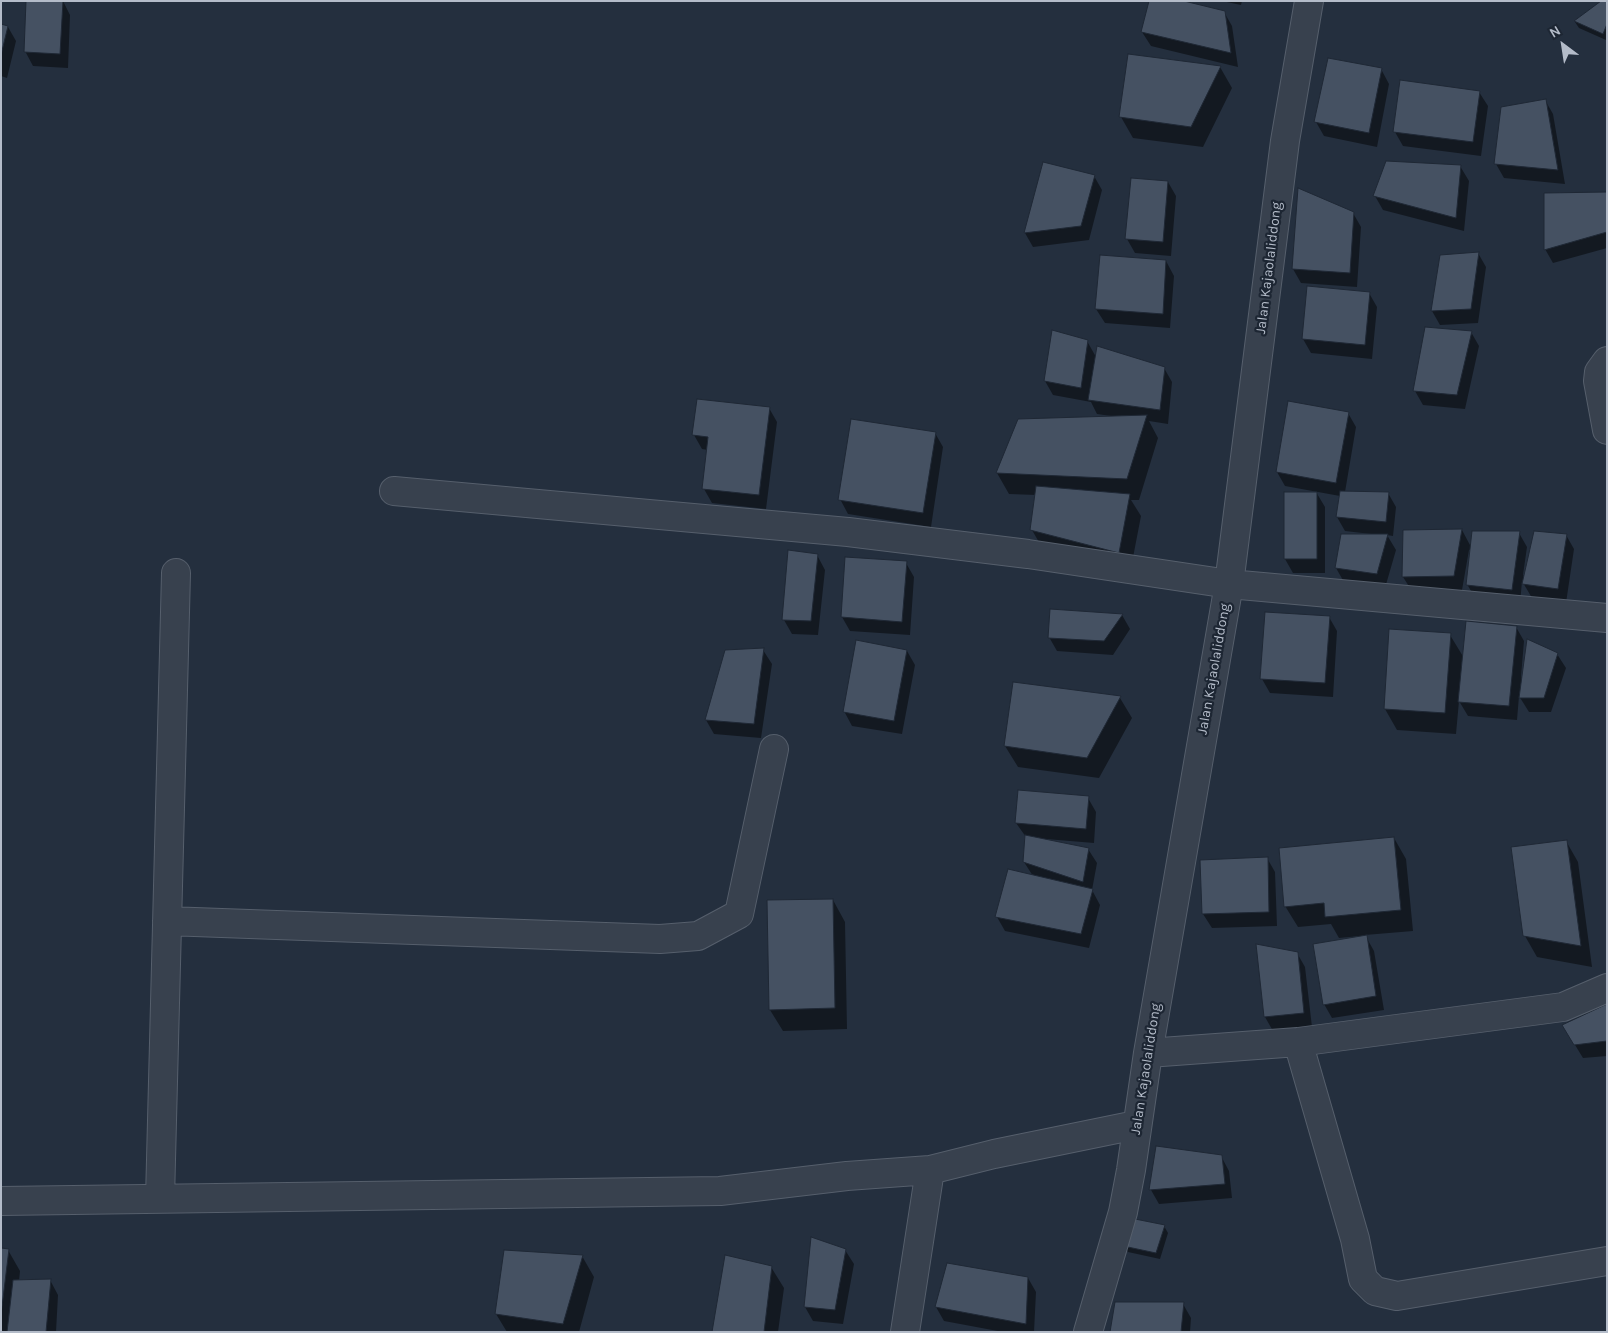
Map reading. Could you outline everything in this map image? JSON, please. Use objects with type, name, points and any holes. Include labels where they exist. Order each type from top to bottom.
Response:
[{"type":"street","name":"Jalan Kajaolaliddong","points":[[1088,1332],[1123,1212],[1136,1125],[1229,584],[1285,142],[1309,1]]},
{"type":"street","points":[[1607,361],[1599,372],[1598,381],[1607,430]]},
{"type":"street","points":[[394,490],[848,532],[1028,554],[1229,584],[1607,618]]},
{"type":"street","points":[[160,1199],[176,573]]},
{"type":"street","points":[[167,921],[660,939],[698,936],[739,914],[774,749]]},
{"type":"street","points":[[1148,1054],[1298,1042],[1563,1007],[1607,988]]},
{"type":"street","points":[[1298,1042],[1355,1239],[1363,1279],[1375,1291],[1397,1296],[1607,1261]]},
{"type":"street","points":[[1,1201],[720,1191],[847,1176],[930,1170],[994,1154],[1136,1125]]},
{"type":"street","points":[[905,1332],[930,1170]]},
{"type":"building","points":[[26,1],[63,1],[60,54],[24,52]]},
{"type":"building","points":[[1149,1],[1184,1],[1225,11],[1231,53],[1141,32]]},
{"type":"building","points":[[1601,1],[1607,1],[1607,24],[1603,34],[1574,21]]},
{"type":"building","points":[[1,24],[8,26],[1,55]]},
{"type":"building","points":[[1128,54],[1221,66],[1191,127],[1119,117]]},
{"type":"building","points":[[1328,58],[1382,68],[1369,133],[1314,122]]},
{"type":"building","points":[[1400,80],[1480,91],[1473,142],[1393,132]]},
{"type":"building","points":[[1546,99],[1558,170],[1494,164],[1501,107]]},
{"type":"building","points":[[1386,161],[1461,165],[1456,218],[1373,196]]},
{"type":"building","points":[[1043,162],[1095,175],[1081,226],[1024,233]]},
{"type":"building","points":[[1131,178],[1168,181],[1163,242],[1125,239]]},
{"type":"building","points":[[1298,188],[1354,212],[1350,273],[1292,269]]},
{"type":"building","points":[[1607,192],[1607,232],[1544,250],[1544,193]]},
{"type":"building","points":[[1479,252],[1471,309],[1431,311],[1440,255]]},
{"type":"building","points":[[1100,255],[1166,260],[1163,314],[1095,309]]},
{"type":"building","points":[[1307,286],[1370,292],[1365,345],[1302,339]]},
{"type":"building","points":[[1425,327],[1472,331],[1457,395],[1413,391]]},
{"type":"building","points":[[1052,330],[1088,340],[1081,388],[1044,381]]},
{"type":"building","points":[[1097,346],[1165,367],[1160,410],[1088,400]]},
{"type":"building","points":[[697,399],[770,407],[759,495],[702,489],[708,437],[692,435]]},
{"type":"building","points":[[1288,401],[1349,412],[1336,483],[1276,472]]},
{"type":"building","points":[[1147,415],[1127,479],[996,473],[1018,419]]},
{"type":"building","points":[[851,419],[936,432],[923,513],[838,500]]},
{"type":"building","points":[[1036,486],[1130,494],[1119,553],[1030,530]]},
{"type":"building","points":[[1340,491],[1389,492],[1386,522],[1336,517]]},
{"type":"building","points":[[1284,492],[1317,492],[1317,559],[1284,559]]},
{"type":"building","points":[[1462,529],[1454,576],[1402,577],[1403,530]]},
{"type":"building","points":[[1472,531],[1520,531],[1512,590],[1466,585]]},
{"type":"building","points":[[1534,531],[1567,534],[1558,589],[1522,584]]},
{"type":"building","points":[[1341,534],[1388,534],[1377,574],[1335,568]]},
{"type":"building","points":[[788,550],[818,554],[811,621],[782,620]]},
{"type":"building","points":[[845,557],[907,561],[902,622],[841,617]]},
{"type":"building","points":[[1050,609],[1123,614],[1104,641],[1048,638]]},
{"type":"building","points":[[1265,612],[1330,616],[1325,683],[1260,679]]},
{"type":"building","points":[[1466,621],[1517,626],[1509,706],[1458,702]]},
{"type":"building","points":[[1389,629],[1451,633],[1445,713],[1384,709]]},
{"type":"building","points":[[1527,639],[1558,653],[1544,698],[1519,698]]},
{"type":"building","points":[[856,640],[907,650],[894,721],[843,712]]},
{"type":"building","points":[[764,648],[754,724],[705,720],[725,650]]},
{"type":"building","points":[[1013,682],[1121,696],[1087,758],[1004,746]]},
{"type":"building","points":[[1018,790],[1089,796],[1086,829],[1015,823]]},
{"type":"building","points":[[1025,835],[1089,848],[1083,882],[1023,862]]},
{"type":"building","points":[[1394,837],[1401,910],[1325,917],[1324,903],[1284,907],[1279,848]]},
{"type":"building","points":[[1567,840],[1581,946],[1523,936],[1511,847]]},
{"type":"building","points":[[1268,857],[1269,912],[1202,914],[1200,860]]},
{"type":"building","points":[[1008,869],[1093,889],[1081,934],[995,917]]},
{"type":"building","points":[[833,899],[835,1008],[769,1010],[767,900]]},
{"type":"building","points":[[1367,935],[1376,996],[1323,1005],[1313,944]]},
{"type":"building","points":[[1256,944],[1298,952],[1304,1013],[1264,1017]]},
{"type":"building","points":[[1607,1004],[1607,1041],[1574,1045],[1562,1025]]},
{"type":"building","points":[[1156,1146],[1222,1155],[1225,1184],[1149,1190]]},
{"type":"building","points":[[1130,1218],[1165,1225],[1156,1253],[1123,1246]]},
{"type":"building","points":[[811,1237],[846,1249],[835,1310],[804,1307]]},
{"type":"building","points":[[1,1248],[9,1249],[1,1315]]},
{"type":"building","points":[[504,1250],[583,1255],[563,1324],[495,1314]]},
{"type":"building","points":[[725,1255],[772,1266],[764,1332],[712,1332]]},
{"type":"building","points":[[947,1263],[1028,1277],[1026,1324],[935,1307]]},
{"type":"building","points":[[51,1279],[46,1332],[7,1332],[13,1280]]},
{"type":"building","points":[[1115,1302],[1184,1302],[1181,1332],[1110,1332]]}]
